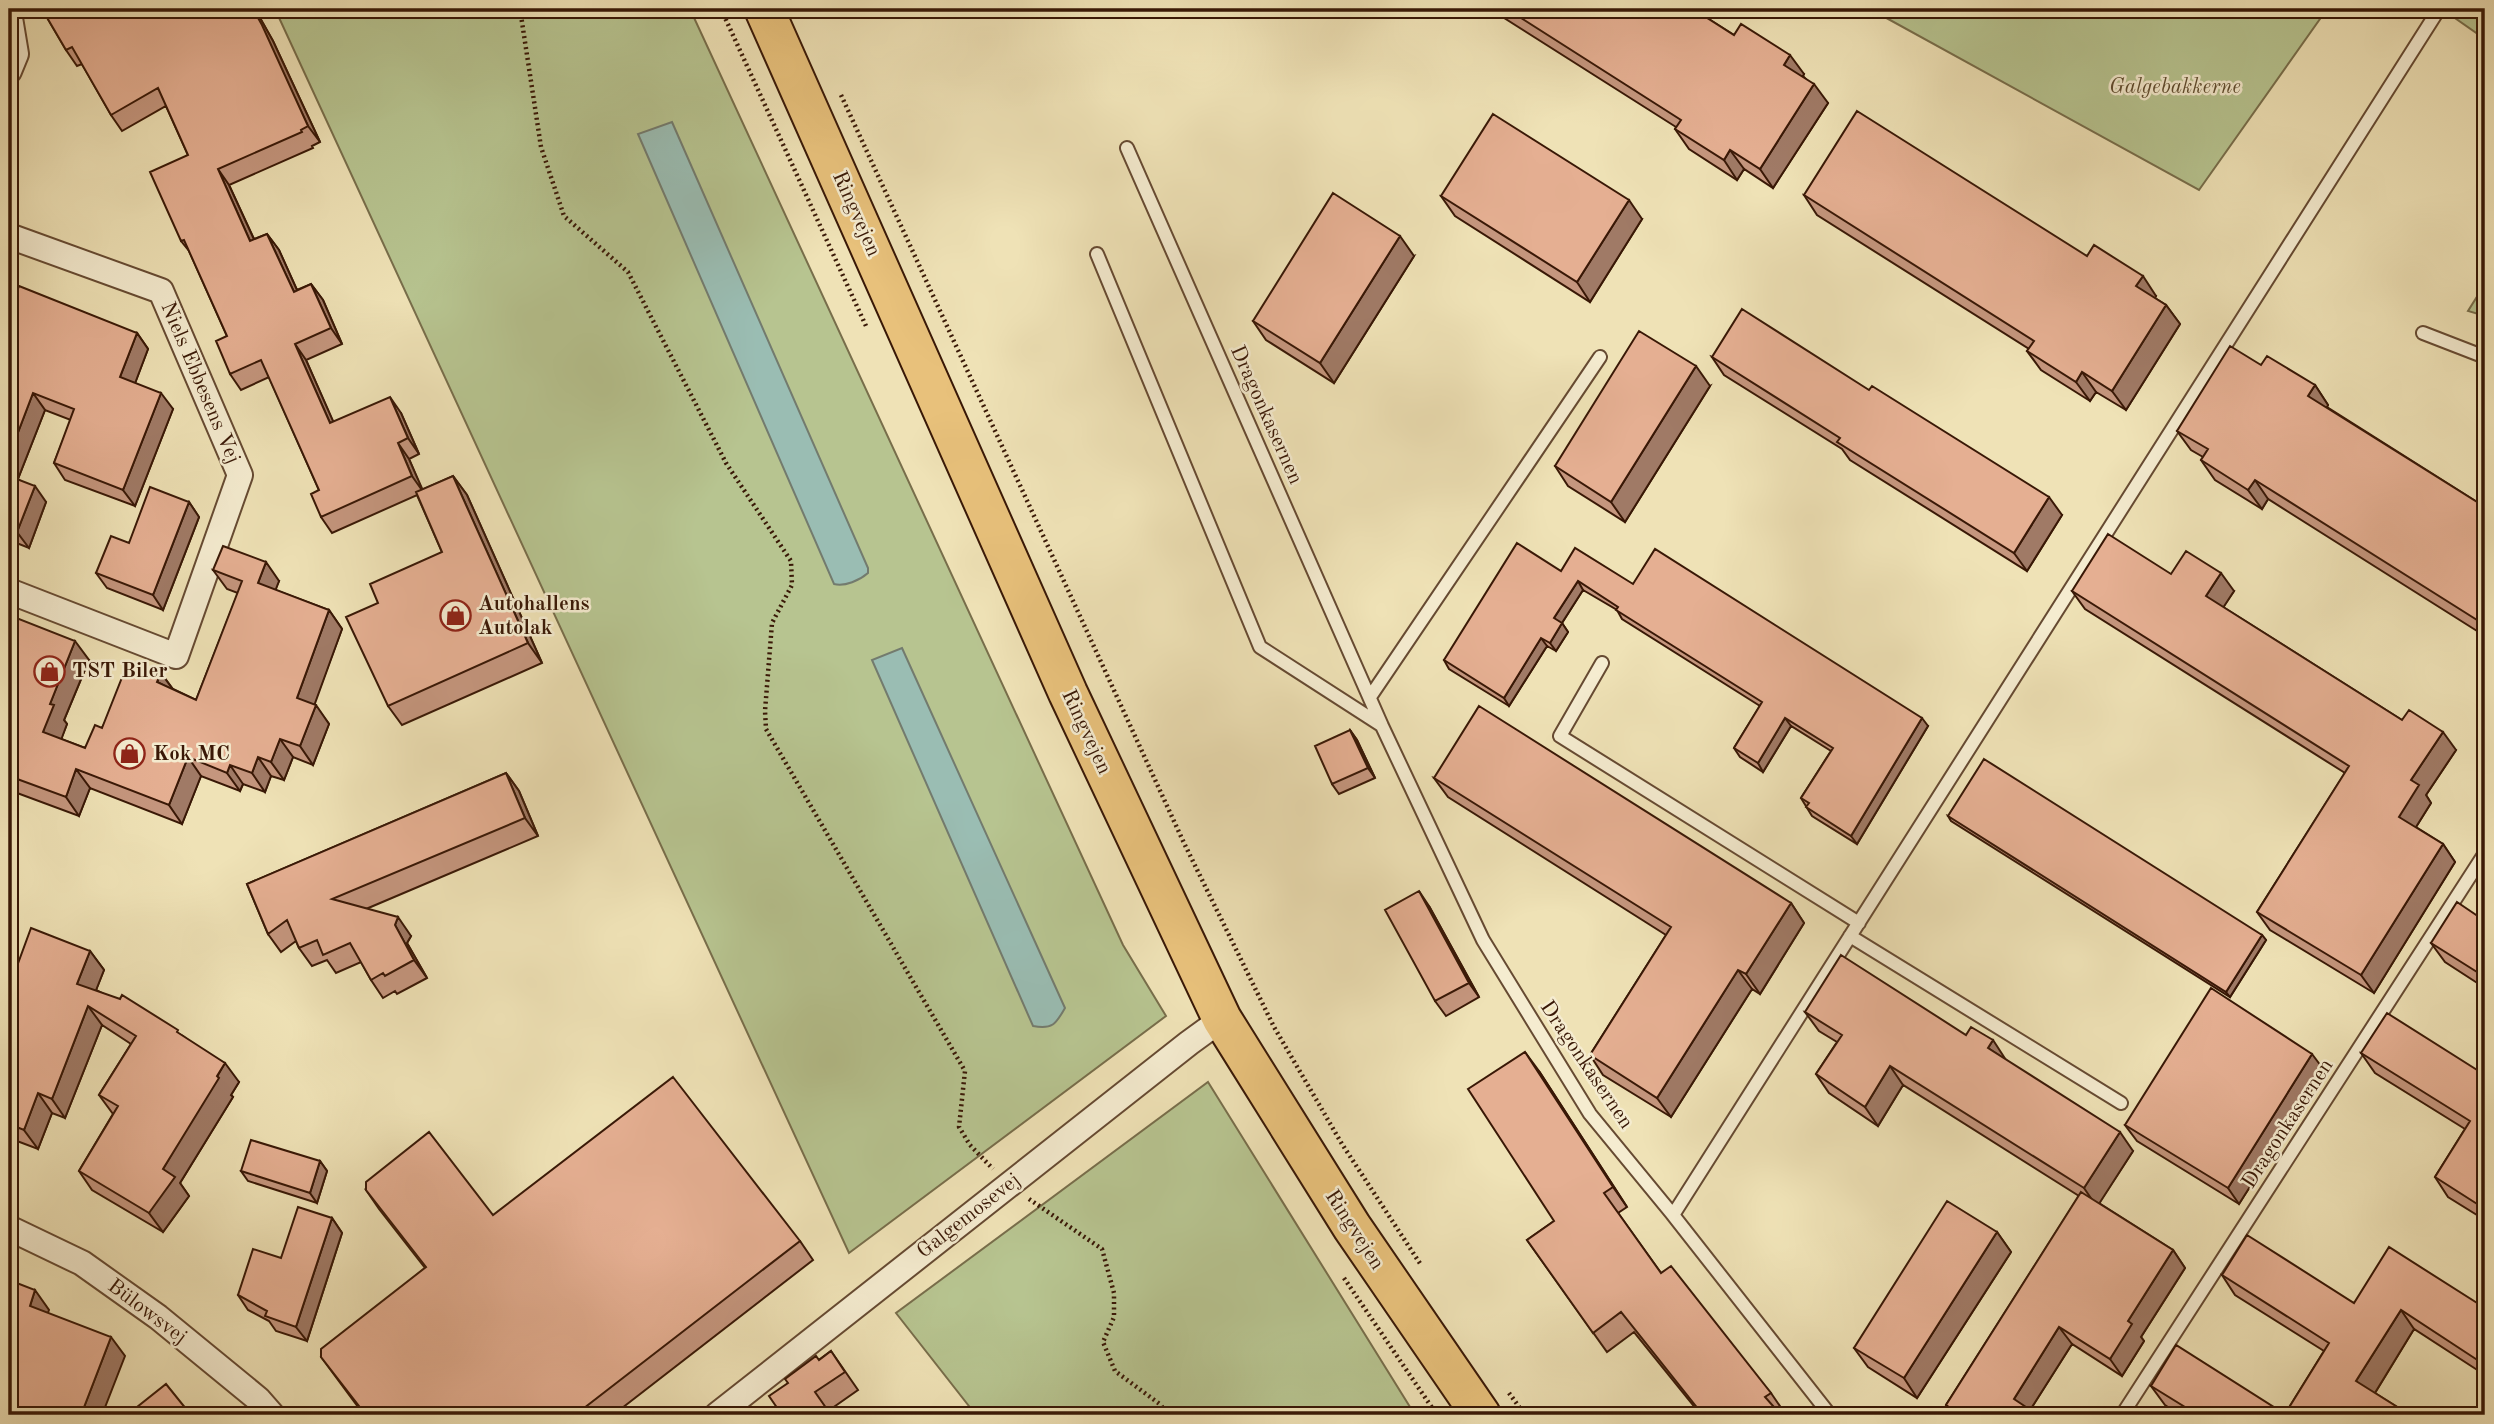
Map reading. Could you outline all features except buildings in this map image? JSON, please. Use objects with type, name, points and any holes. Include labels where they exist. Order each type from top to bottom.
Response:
[{"type":"main road","name":"Ringvejen","points":[[764,9],[1068,692],[1222,1019],[1352,1227],[1492,1401]]},
{"type":"street","points":[[9,12],[16,54],[9,71]]},
{"type":"street","name":"Niels Ebbesens Vej","points":[[9,236],[161,291],[240,475],[176,656],[9,591]]},
{"type":"street","name":"Galgemosevej","points":[[726,1412],[1009,1185],[1222,1019]]},
{"type":"street","name":"Bülowsvej","points":[[9,1228],[82,1263],[158,1317],[258,1399],[272,1415]]},
{"type":"lane","points":[[1673,1215],[2439,9]]},
{"type":"lane","name":"Dragonkasernen","points":[[1127,148],[1382,726],[1483,940],[1590,1114],[1830,1415]]},
{"type":"lane","points":[[1097,254],[1260,647],[1382,726]]},
{"type":"lane","points":[[2423,332],[2485,357]]},
{"type":"lane","points":[[1370,697],[1600,357]]},
{"type":"lane","points":[[1602,663],[1560,736],[1859,923]]},
{"type":"lane","name":"Dragonkasernen","points":[[2122,1415],[2485,853]]},
{"type":"lane","points":[[1850,936],[2121,1103]]},
{"type":"path","points":[[520,9],[541,147],[564,216],[628,272],[726,463],[791,561],[792,585],[772,623],[766,729],[965,1071],[959,1127],[970,1145],[1009,1185],[1102,1249],[1114,1293],[1114,1317],[1104,1342],[1115,1371],[1161,1405],[1167,1415]]},
{"type":"path","points":[[840,92],[1184,844],[1274,1027],[1342,1144],[1426,1272]]},
{"type":"path","points":[[1492,1401],[1525,1415]]},
{"type":"green space","points":[[275,9],[690,9],[1123,945],[1166,1016],[849,1253]]},
{"type":"green space","name":"Galgebakkerne","points":[[1870,9],[2327,9],[2199,190]]},
{"type":"green space","points":[[2442,9],[2485,9],[2485,39]]},
{"type":"green space","points":[[2485,284],[2485,316],[2468,311]]},
{"type":"green space","points":[[1208,1082],[1415,1415],[976,1415],[896,1313]]},
{"type":"water","points":[[672,122],[868,568],[868,573],[852,582],[834,584],[638,134]]},
{"type":"water","points":[[902,648],[1065,1008],[1056,1022],[1049,1026],[1033,1026],[872,660]]},
{"type":"place","name":"Autohallens Autolak","points":[[455,616]]},
{"type":"place","name":"TST Biler","points":[[49,671]]},
{"type":"place","name":"Kok MC","points":[[130,754]]}]
